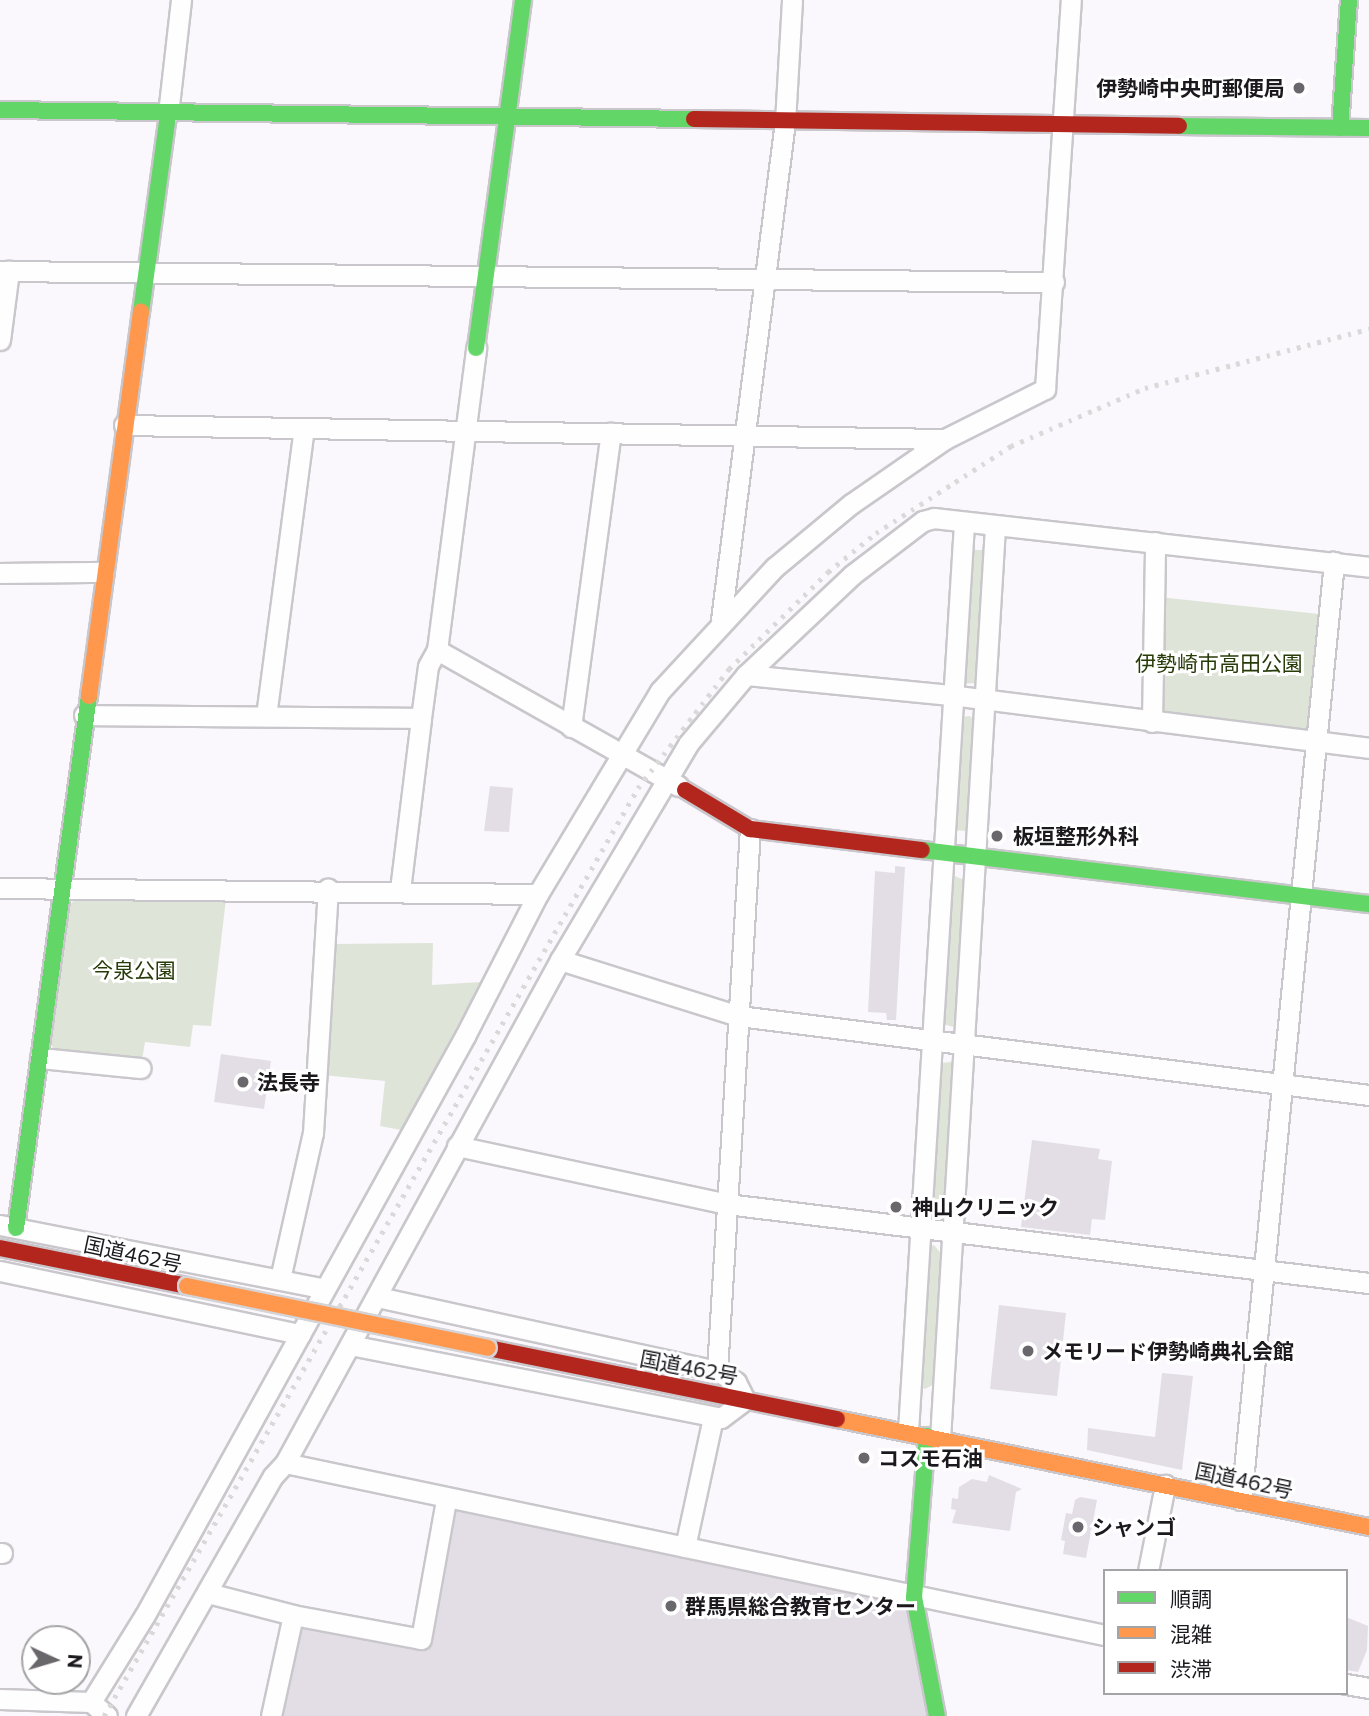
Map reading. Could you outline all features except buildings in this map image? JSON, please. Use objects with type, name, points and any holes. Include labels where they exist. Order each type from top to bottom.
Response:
[{"type":"main road","points":[[476,348],[523,0]]},
{"type":"main road","points":[[1340,128],[1349,0]]},
{"type":"main road","points":[[0,110],[1369,128]]},
{"type":"main road","points":[[8,1227],[40,1058],[84,715],[168,114]]},
{"type":"main road","points":[[685,790],[750,829],[1369,904]]},
{"type":"main road","name":"国道462号","points":[[0,1248],[1369,1527]]},
{"type":"main road","points":[[925,1435],[914,1597],[937,1716]]},
{"type":"street","points":[[168,114],[181,0]]},
{"type":"street","points":[[722,620],[785,122],[792,0]]},
{"type":"street","points":[[91,1702],[145,1615],[538,894],[620,751],[660,691],[722,620],[775,567],[851,504],[945,439],[1045,389],[1065,123],[1071,0]]},
{"type":"street","points":[[0,340],[5,271],[1054,282]]},
{"type":"street","points":[[400,890],[428,666],[437,650],[476,348]]},
{"type":"street","points":[[124,425],[945,439]]},
{"type":"street","points":[[266,716],[304,428]]},
{"type":"street","points":[[571,727],[611,433]]},
{"type":"street","points":[[135,1716],[273,1476],[285,1463],[560,960],[667,779],[704,724],[746,675],[852,575],[923,521],[1155,542],[1369,567]]},
{"type":"street","points":[[925,1435],[919,1227],[964,523]]},
{"type":"street","points":[[925,1435],[951,1231],[965,1046],[995,527]]},
{"type":"street","points":[[1152,722],[1155,542]]},
{"type":"street","points":[[1241,1500],[1334,562]]},
{"type":"street","points":[[0,573],[104,572]]},
{"type":"street","points":[[437,650],[685,790]]},
{"type":"street","points":[[746,675],[951,695],[1369,748]]},
{"type":"street","points":[[84,715],[421,718]]},
{"type":"street","points":[[717,1371],[750,829]]},
{"type":"street","points":[[0,888],[328,888],[538,894]]},
{"type":"street","points":[[280,1279],[313,1133],[328,888]]},
{"type":"street","points":[[560,960],[739,1016],[1369,1095]]},
{"type":"street","points":[[40,1058],[141,1068]]},
{"type":"street","points":[[457,1146],[727,1204],[1369,1283]]},
{"type":"street","points":[[8,1227],[325,1289]]},
{"type":"street","points":[[0,1271],[300,1334]]},
{"type":"street","points":[[351,1345],[720,1418],[745,1400],[736,1382],[717,1371],[377,1297]]},
{"type":"street","points":[[685,1547],[713,1417]]},
{"type":"street","points":[[285,1463],[446,1500],[1103,1635]]},
{"type":"street","points":[[1148,1569],[1165,1485]]},
{"type":"street","points":[[208,1593],[293,1615],[421,1639],[446,1500]]},
{"type":"street","points":[[271,1716],[293,1615]]},
{"type":"street","points":[[1348,1684],[1369,1688]]},
{"type":"street","points":[[0,1699],[91,1702],[107,1716]]},
{"type":"green space","points":[[971,550],[983,550],[987,555],[977,683],[960,684]]},
{"type":"green space","name":"伊勢崎市高田公園","points":[[1159,597],[1319,614],[1309,727],[1301,732],[1162,717],[1157,710]]},
{"type":"green space","points":[[970,716],[976,723],[971,825],[966,831],[952,830],[960,717]]},
{"type":"green space","points":[[952,875],[967,881],[959,1021],[954,1027],[939,1023],[948,878]]},
{"type":"green space","name":"今泉公園","points":[[77,898],[226,899],[211,1026],[193,1025],[190,1047],[145,1042],[142,1060],[56,1051],[51,1045],[68,906]]},
{"type":"green space","points":[[433,943],[432,985],[481,982],[401,1130],[380,1126],[385,1081],[322,1075],[332,944]]},
{"type":"green space","points":[[951,1062],[955,1069],[946,1208],[941,1213],[931,1212],[940,1063]]},
{"type":"green space","points":[[934,1245],[944,1257],[938,1382],[925,1389],[918,1385],[929,1247]]},
{"type":"railway","points":[[104,1716],[638,788],[729,669],[828,572],[876,533],[1011,446],[1145,388],[1369,329]]},
{"type":"traffic: fast","points":[[476,348],[523,0]]},
{"type":"traffic: fast","points":[[1340,128],[1349,0]]},
{"type":"traffic: fast","points":[[0,110],[694,119]]},
{"type":"traffic: fast","points":[[141,312],[168,114]]},
{"type":"traffic: fast","points":[[1179,126],[1369,128]]},
{"type":"traffic: fast","points":[[16,1228],[89,696]]},
{"type":"traffic: fast","points":[[922,850],[1369,904]]},
{"type":"traffic: fast","points":[[927,1436],[914,1597],[937,1716]]},
{"type":"traffic: slow","points":[[89,696],[141,312]]},
{"type":"traffic: slow","points":[[187,1286],[488,1348]]},
{"type":"traffic: slow","points":[[837,1419],[1369,1527]]},
{"type":"traffic: jam","points":[[694,119],[1179,126]]},
{"type":"traffic: jam","points":[[685,790],[750,829],[922,850]]},
{"type":"traffic: jam","points":[[0,1248],[187,1286]]},
{"type":"traffic: jam","points":[[488,1348],[837,1419]]},
{"type":"place","name":"伊勢崎中央町郵便局","points":[[1299,88]]},
{"type":"place","name":"板垣整形外科","points":[[997,836]]},
{"type":"place","name":"法長寺","points":[[243,1082]]},
{"type":"place","name":"神山クリニック","points":[[896,1207]]},
{"type":"place","name":"メモリード伊勢崎典礼会館","points":[[1028,1351]]},
{"type":"place","name":"コスモ石油","points":[[864,1458]]},
{"type":"place","name":"シャンゴ","points":[[1078,1527]]},
{"type":"place","name":"群馬県総合教育センター","points":[[671,1606]]}]
